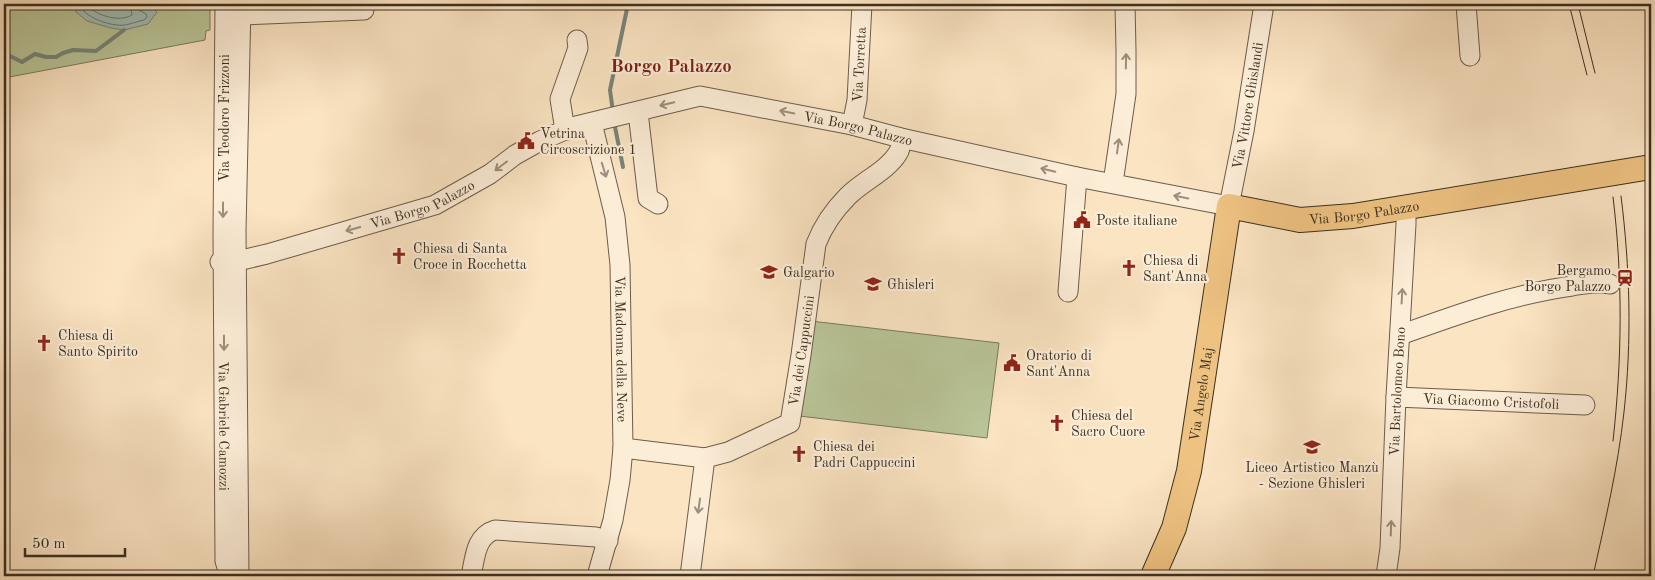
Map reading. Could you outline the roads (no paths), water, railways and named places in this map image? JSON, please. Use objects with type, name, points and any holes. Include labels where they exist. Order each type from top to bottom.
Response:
[{"type":"main road","name":"Via Borgo Palazzo","points":[[1229,206],[1300,220],[1353,216],[1651,166]]},
{"type":"main road","name":"Via Angelo Maj","points":[[1153,576],[1174,528],[1189,471],[1229,206]]},
{"type":"street","name":"Via Teodoro Frizzoni","points":[[225,4],[235,232]]},
{"type":"street","points":[[244,10],[334,8],[364,10],[364,4]]},
{"type":"street","name":"Via Torretta","points":[[852,125],[857,100],[862,4]]},
{"type":"street","points":[[1113,183],[1126,94],[1125,4]]},
{"type":"street","name":"Via Vittore Ghislandi","points":[[1229,206],[1244,131],[1264,4]]},
{"type":"street","points":[[1466,4],[1470,56]]},
{"type":"street","name":"Via Teodoro Frizzoni","points":[[235,232],[241,44],[244,10]]},
{"type":"street","points":[[566,130],[560,100],[578,48],[577,40]]},
{"type":"street","name":"Via Borgo Palazzo","points":[[234,268],[267,254],[435,205],[490,174],[515,155],[540,141],[566,130],[700,96],[852,125],[901,138],[1078,177],[1229,206]]},
{"type":"street","points":[[634,113],[648,198],[658,204]]},
{"type":"street","name":"Via Madonna della Neve","points":[[594,122],[616,217],[620,265],[623,448],[620,480],[608,541],[598,576]]},
{"type":"street","name":"Via dei Cappuccini","points":[[623,448],[706,458],[728,452],[790,423],[816,244],[832,215],[848,196],[883,169],[899,152],[901,138]]},
{"type":"street","points":[[1068,292],[1078,177]]},
{"type":"street","name":"Via Bartolomeo Bono","points":[[1386,576],[1390,548],[1406,207]]},
{"type":"street","points":[[234,268],[235,232]]},
{"type":"street","name":"Via Gabriele Camozzi","points":[[234,268],[227,523],[238,573]]},
{"type":"street","name":"Via Gabriele Camozzi","points":[[234,268],[248,556],[238,573]]},
{"type":"street","points":[[1400,335],[1470,311],[1544,290],[1600,282],[1610,284]]},
{"type":"street","name":"Via Giacomo Cristofoli","points":[[1396,397],[1585,404]]},
{"type":"street","points":[[690,576],[706,458]]},
{"type":"street","points":[[471,576],[478,544],[487,533],[495,530],[596,537],[608,541]]},
{"type":"water","points":[[73,4],[139,4],[146,9],[152,7],[157,12],[148,24],[124,30],[87,21],[76,12]]},
{"type":"waterway","points":[[613,112],[610,90],[628,4]]},
{"type":"waterway","points":[[4,53],[22,62],[35,54],[56,57],[73,50],[96,51],[124,30]]},
{"type":"waterway","points":[[614,122],[623,167]]},
{"type":"tram line","points":[[1569,4],[1587,75]]},
{"type":"tram line","points":[[1578,4],[1595,73]]},
{"type":"tram line","points":[[1593,576],[1615,474],[1627,385],[1629,304],[1621,196]]},
{"type":"tram line","points":[[1613,197],[1620,289],[1620,350],[1613,441]]},
{"type":"place","name":"Vetrina Circoscrizione 1","points":[[526,141]]},
{"type":"place","name":"Poste italiane","points":[[1082,220]]},
{"type":"place","name":"Chiesa di Santa Croce in Rocchetta","points":[[399,256]]},
{"type":"place","name":"Chiesa di Sant'Anna","points":[[1129,268]]},
{"type":"place","name":"Galgario","points":[[769,272]]},
{"type":"place","name":"Bergamo Borgo Palazzo","points":[[1625,278]]},
{"type":"place","name":"Ghisleri","points":[[873,284]]},
{"type":"place","name":"Chiesa di Santo Spirito","points":[[44,343]]},
{"type":"place","name":"Oratorio di Sant'Anna","points":[[1012,363]]},
{"type":"place","name":"Chiesa del Sacro Cuore","points":[[1057,423]]},
{"type":"place","name":"Liceo Artistico Manzù - Sezione Ghisleri","points":[[1312,447]]},
{"type":"place","name":"Chiesa dei Padri Cappuccini","points":[[799,454]]},
{"type":"district","name":"Borgo Palazzo","points":[[671,65]]}]
